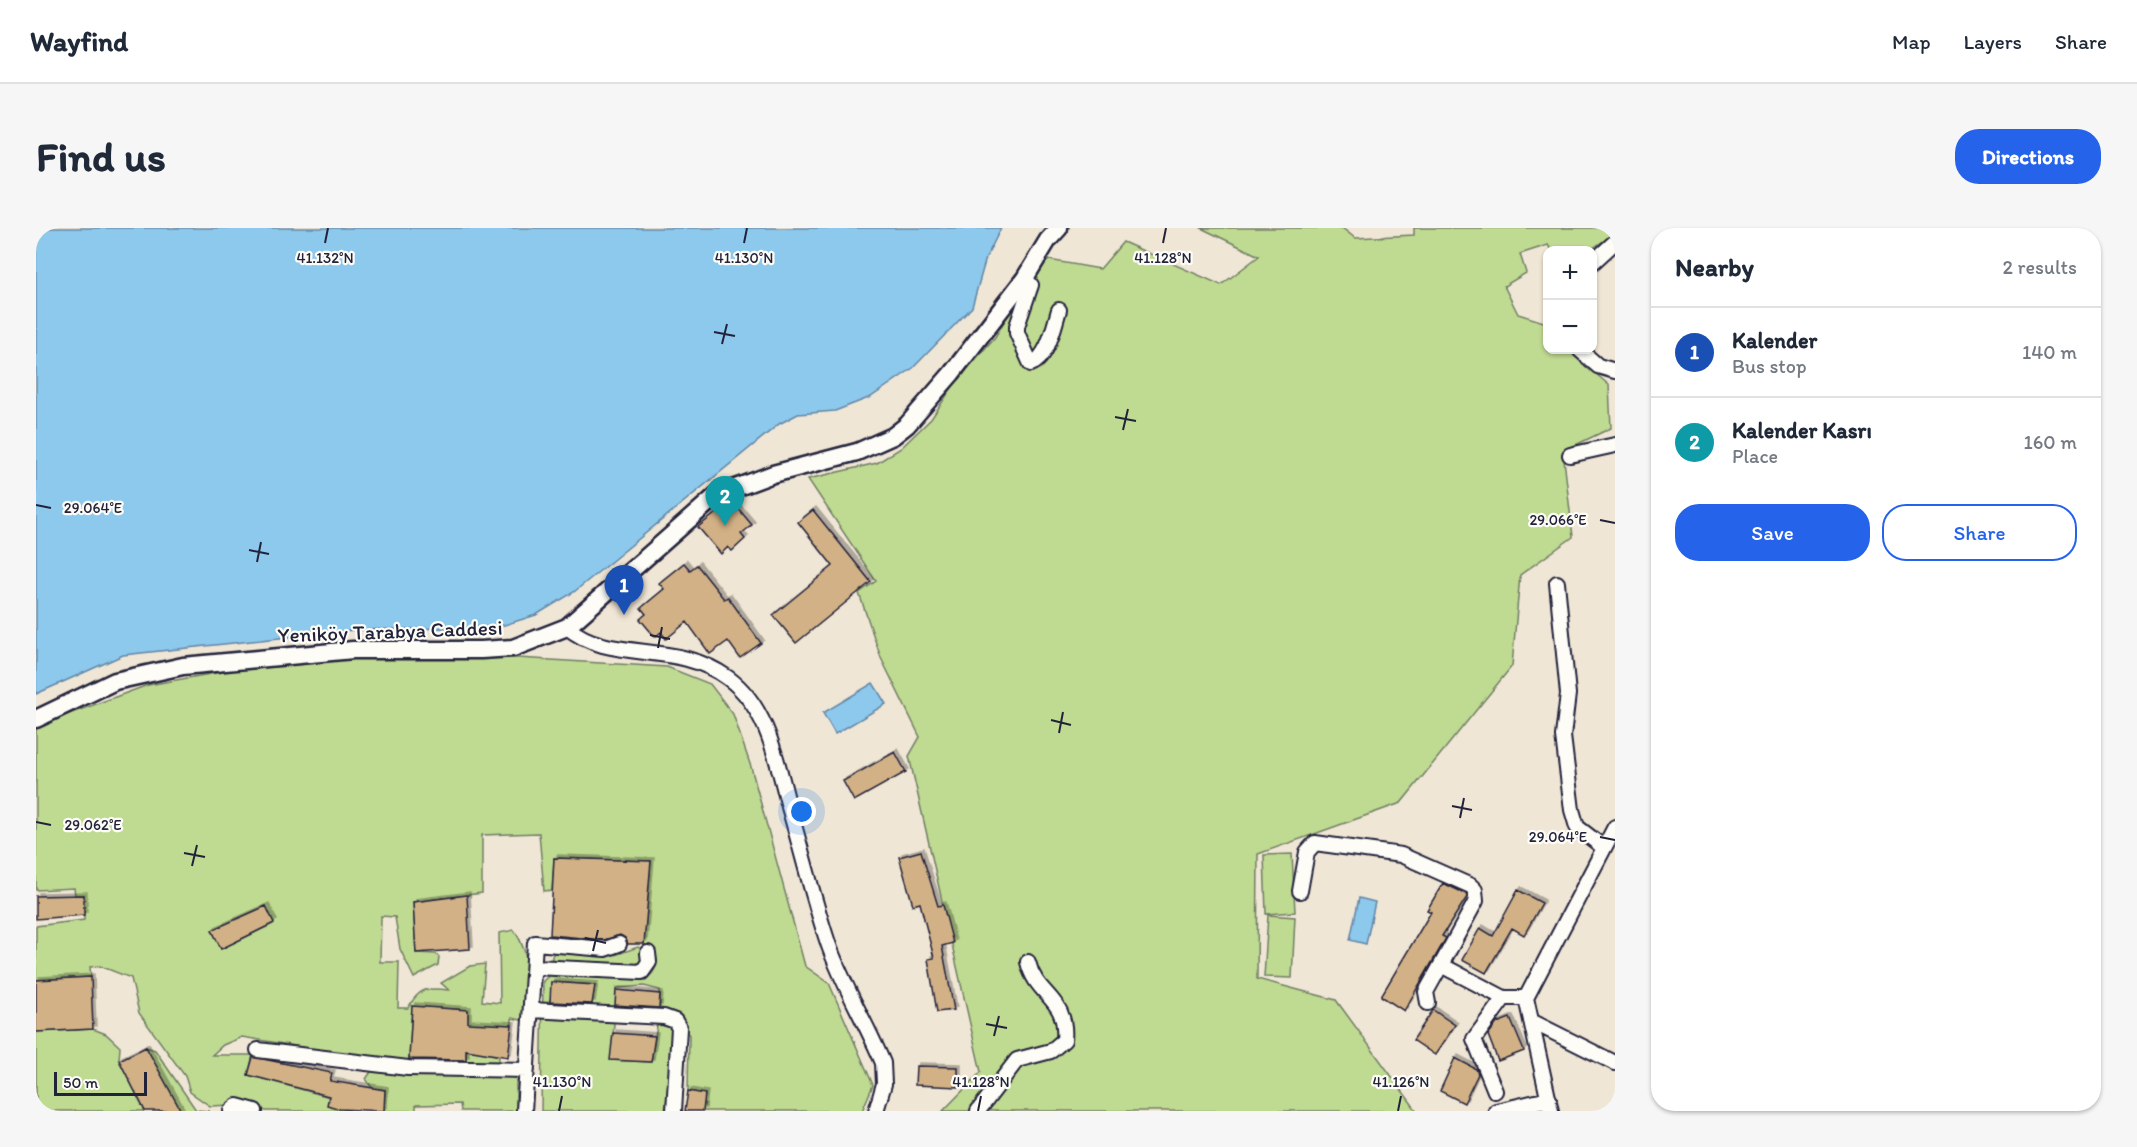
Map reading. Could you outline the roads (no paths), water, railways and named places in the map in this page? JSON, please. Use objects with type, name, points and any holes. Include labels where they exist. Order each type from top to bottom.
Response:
[{"type":"main road","name":"Yeniköy Tarabya Caddesi","points":[[36,718],[115,681],[183,666],[353,650],[513,648],[567,627],[717,495],[773,474],[857,452],[893,436],[907,425],[952,374],[1025,278],[1048,240],[1059,228]]},
{"type":"street","points":[[1597,259],[1615,242]]},
{"type":"street","points":[[1025,278],[1031,285],[1017,333],[1031,364],[1039,360],[1059,310]]},
{"type":"street","points":[[1584,354],[1598,366],[1615,370]]},
{"type":"street","points":[[1570,455],[1615,445]]},
{"type":"street","points":[[1557,583],[1568,694],[1563,736],[1572,810],[1577,827],[1603,847]]},
{"type":"street","points":[[567,627],[590,643],[664,652],[708,666],[744,690],[755,707],[770,740],[828,941],[883,1063],[884,1084],[876,1111]]},
{"type":"street","points":[[1496,1111],[1550,1105],[1526,999],[1615,827]]},
{"type":"street","points":[[1300,891],[1307,852],[1315,843],[1401,855],[1471,886],[1475,890],[1476,901],[1426,992],[1428,1003]]},
{"type":"street","points":[[524,1111],[535,943],[605,949],[619,944]]},
{"type":"street","points":[[534,967],[642,972],[649,962],[648,953]]},
{"type":"street","points":[[978,1111],[1017,1060],[1050,1051],[1064,1040],[1064,1017],[1058,1006],[1032,976],[1028,962]]},
{"type":"street","points":[[1441,965],[1504,998],[1526,999]]},
{"type":"street","points":[[1495,1091],[1474,1040],[1504,998]]},
{"type":"street","points":[[531,1010],[664,1017],[675,1022],[679,1028],[674,1111]]},
{"type":"street","points":[[1531,1021],[1615,1062]]},
{"type":"street","points":[[258,1050],[408,1068],[527,1070]]},
{"type":"street","points":[[234,1109],[255,1111]]},
{"type":"water","points":[[36,228],[1001,228],[986,258],[972,307],[913,368],[871,397],[835,411],[798,414],[779,424],[574,592],[536,615],[498,627],[354,630],[123,655],[36,694]]},
{"type":"water","points":[[873,683],[886,704],[835,734],[823,713]]},
{"type":"water","points":[[1359,898],[1375,902],[1366,944],[1350,940]]},
{"type":"place","name":"Kalender Kasrı","points":[[725,526]]},
{"type":"place","name":"Kalender","points":[[624,615]]}]
